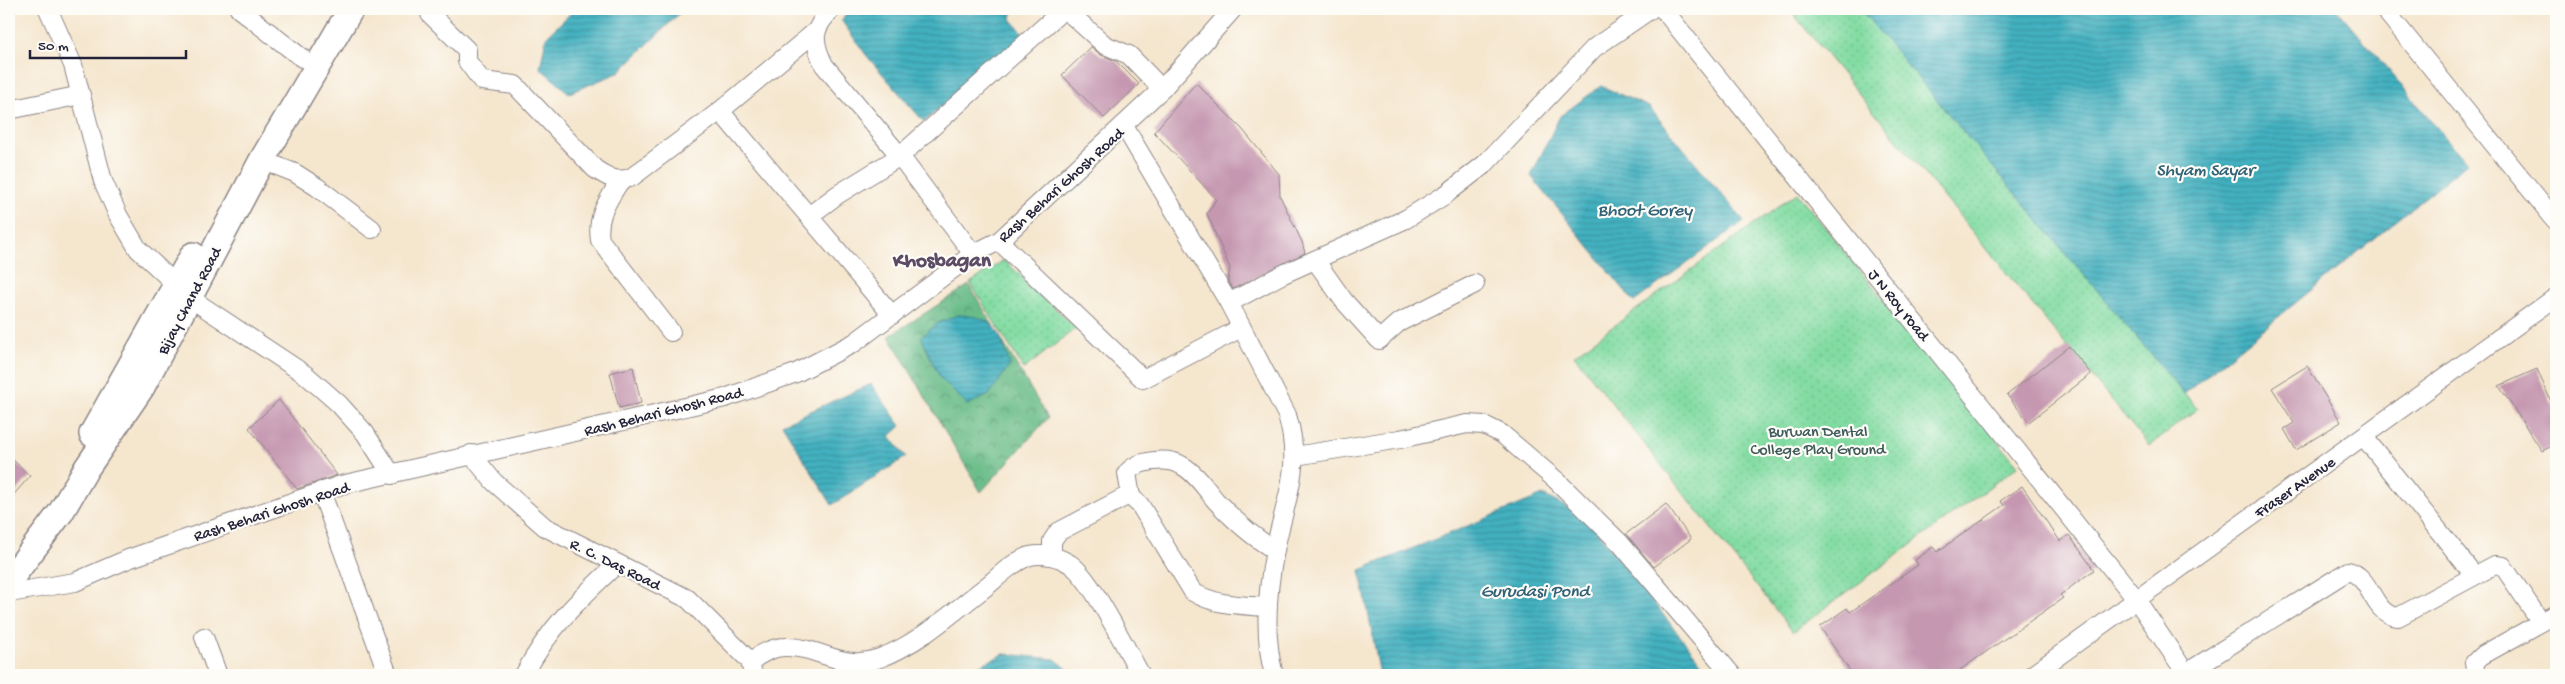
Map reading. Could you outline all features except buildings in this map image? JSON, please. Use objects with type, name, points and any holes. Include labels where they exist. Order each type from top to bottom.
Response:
[{"type":"main road","name":"Bijay Chand Road","points":[[9,581],[61,512],[86,469],[142,387],[184,291],[302,58],[332,9]]},
{"type":"main road","name":"Bijay Chand Road","points":[[9,558],[78,460],[184,291],[351,9]]},
{"type":"street","points":[[48,9],[73,65],[104,181],[118,215],[138,249],[184,291],[306,375],[340,404],[365,434],[392,475]]},
{"type":"street","points":[[239,9],[302,58]]},
{"type":"street","points":[[434,9],[430,14],[467,50],[467,61],[482,82],[515,85],[595,169],[609,178],[620,181],[632,177],[720,111],[816,32],[822,19],[832,9]]},
{"type":"street","points":[[809,216],[837,195],[900,156],[1064,9],[1105,45],[1129,55],[1162,89]]},
{"type":"street","name":"Rash Behari Ghosh Road","points":[[9,593],[75,582],[128,559],[321,491],[472,454],[725,398],[796,373],[854,343],[973,254],[999,242],[1162,89],[1233,9]]},
{"type":"street","points":[[1229,303],[1315,260],[1406,219],[1445,195],[1485,164],[1594,48],[1651,9]]},
{"type":"street","name":"J N Roy road","points":[[1663,9],[2136,598],[2186,674]]},
{"type":"street","points":[[2384,9],[2556,221]]},
{"type":"street","points":[[816,32],[817,50],[824,65],[900,156],[973,254]]},
{"type":"street","points":[[9,110],[81,95]]},
{"type":"street","points":[[720,111],[892,315]]},
{"type":"street","points":[[1124,126],[1229,303],[1287,415],[1292,432],[1295,456],[1291,489],[1275,550],[1268,607],[1266,635],[1274,675]]},
{"type":"street","points":[[262,160],[295,173],[317,187],[372,229]]},
{"type":"street","points":[[620,181],[602,210],[598,226],[600,240],[671,332]]},
{"type":"street","points":[[999,242],[1143,379],[1241,328]]},
{"type":"street","points":[[1315,260],[1344,301],[1379,340],[1398,323],[1475,284]]},
{"type":"street","name":"Fraser Avenue","points":[[2032,675],[2136,598],[2556,297]]},
{"type":"street","points":[[1295,456],[1400,439],[1467,424],[1484,425],[1502,434],[1556,480],[1620,543],[1732,675]]},
{"type":"street","points":[[2364,436],[2474,575]]},
{"type":"street","name":"R. C. Das Road","points":[[472,454],[494,482],[545,527],[688,598],[752,668]]},
{"type":"street","points":[[1268,607],[1206,600],[1193,592],[1140,506],[1131,497],[1128,473],[1130,468],[1136,465],[1173,461],[1192,474],[1245,530],[1275,550]]},
{"type":"street","points":[[321,491],[388,675]]},
{"type":"street","points":[[1052,556],[1052,541],[1058,532],[1125,497],[1131,497]]},
{"type":"street","points":[[752,668],[764,652],[784,647],[806,651],[835,660],[859,663],[881,658],[914,640],[1009,568],[1030,556],[1052,556],[1071,564],[1091,588],[1141,675]]},
{"type":"street","points":[[524,675],[539,648],[572,606],[617,564]]},
{"type":"street","points":[[2186,674],[2348,571],[2355,572],[2362,579],[2381,609],[2390,616],[2398,617],[2474,575],[2495,565],[2503,566],[2549,618],[2481,656],[2474,663],[2476,675]]},
{"type":"street","points":[[204,637],[218,675]]},
{"type":"green space","points":[[1789,9],[1881,9],[2197,409],[2149,446]]},
{"type":"green space","name":"Burwan Dental College Play Ground","points":[[1797,193],[2018,466],[1793,632],[1574,355]]},
{"type":"green space","points":[[1004,260],[1076,328],[1024,369],[970,283]]},
{"type":"green space","points":[[969,285],[1048,418],[981,492],[889,336]]},
{"type":"water","points":[[575,9],[684,9],[618,73],[569,93],[540,68],[546,37]]},
{"type":"water","points":[[852,9],[1013,9],[1011,19],[1024,34],[924,122],[866,55],[841,20]]},
{"type":"water","name":"Shyam Sayar","points":[[1860,9],[2337,9],[2467,163],[2184,394]]},
{"type":"water","name":"Bhoot Gorey","points":[[1601,86],[1649,107],[1744,221],[1634,302],[1531,176],[1560,116]]},
{"type":"water","points":[[958,315],[972,316],[989,322],[999,334],[1010,365],[989,395],[967,405],[940,378],[921,337],[938,323]]},
{"type":"water","points":[[871,384],[901,426],[890,436],[906,457],[832,505],[782,424]]},
{"type":"water","name":"Gurudasi Pond","points":[[1543,495],[1586,517],[1711,675],[1380,675],[1360,570]]},
{"type":"water","points":[[1004,654],[1055,659],[1075,675],[959,675]]},
{"type":"district","name":"Khosbagan","points":[[942,259]]}]
